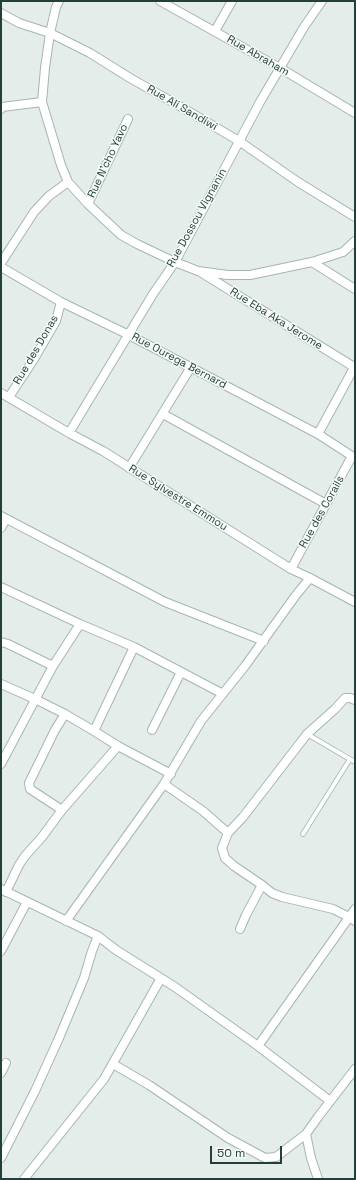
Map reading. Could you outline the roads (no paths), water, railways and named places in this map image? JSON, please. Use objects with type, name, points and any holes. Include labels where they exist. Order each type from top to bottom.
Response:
[{"type":"street","points":[[59,1],[56,7],[50,33],[42,102],[60,165],[68,182],[88,204],[121,234],[137,244],[198,271],[228,275],[250,275],[312,262],[343,252],[355,241]]},
{"type":"street","name":"Rue Abraham","points":[[160,1],[280,68],[355,113]]},
{"type":"street","points":[[215,31],[232,1]]},
{"type":"street","name":"Rue Dossou Vignanin","points":[[69,433],[175,262],[239,141],[280,68],[304,27],[322,1]]},
{"type":"street","name":"Rue Ali Sandiwi","points":[[1,13],[19,23],[50,33],[90,53],[239,141],[298,182],[355,218]]},
{"type":"street","points":[[1,108],[42,102]]},
{"type":"street","name":"Rue N'cho Yavo","points":[[88,204],[128,119]]},
{"type":"street","points":[[1,263],[34,212],[49,196],[68,182]]},
{"type":"street","points":[[312,262],[355,288]]},
{"type":"street","name":"Rue Ourega Bernard","points":[[1,267],[61,302],[129,335],[318,434],[354,457]]},
{"type":"street","name":"Rue Eba Aka Jerome","points":[[198,271],[355,367]]},
{"type":"street","name":"Rue des Donas","points":[[5,395],[34,359],[56,321],[61,302]]},
{"type":"street","points":[[129,468],[191,367]]},
{"type":"street","points":[[318,434],[355,367]]},
{"type":"street","name":"Rue Sylvestre Emmou","points":[[5,395],[69,433],[103,451],[291,568],[355,602]]},
{"type":"street","points":[[163,414],[326,504]]},
{"type":"street","name":"Rue des Corails","points":[[291,568],[354,457]]},
{"type":"street","points":[[1,528],[4,518],[165,602],[264,641]]},
{"type":"street","points":[[66,921],[172,774],[201,721],[264,641],[296,595],[310,578]]},
{"type":"street","points":[[1,586],[80,624],[134,647],[223,694]]},
{"type":"street","points":[[1,764],[53,666],[80,624]]},
{"type":"street","points":[[1,642],[53,666]]},
{"type":"street","points":[[94,730],[134,647]]},
{"type":"street","points":[[152,730],[181,672]]},
{"type":"street","points":[[1,684],[65,714],[94,730],[118,746],[172,774]]},
{"type":"street","points":[[352,919],[333,909],[282,897],[272,893],[225,858],[222,848],[228,833],[243,817],[307,734],[336,710],[345,698],[355,700]]},
{"type":"street","points":[[62,810],[30,789],[29,783],[55,730],[65,714]]},
{"type":"street","points":[[118,746],[62,810],[42,837],[25,856],[4,891],[98,936],[116,950],[175,986],[258,1046],[330,1101]]},
{"type":"street","points":[[164,784],[203,811],[228,833]]},
{"type":"street","points":[[240,929],[262,885]]},
{"type":"street","points":[[1,951],[27,902]]},
{"type":"street","points":[[258,1046],[352,919],[355,909]]},
{"type":"street","points":[[1,1158],[4,1143],[35,1091],[59,1038],[84,978],[98,936]]},
{"type":"street","points":[[24,1179],[104,1079],[161,978]]},
{"type":"street","points":[[1,1073],[6,1063]]},
{"type":"street","points":[[113,1064],[149,1085],[228,1138],[265,1158],[276,1157],[306,1134],[355,1069]]},
{"type":"street","points":[[306,1134],[311,1158],[318,1179]]},
{"type":"lane","points":[[307,734],[355,762]]},
{"type":"lane","points":[[303,834],[350,759]]}]
